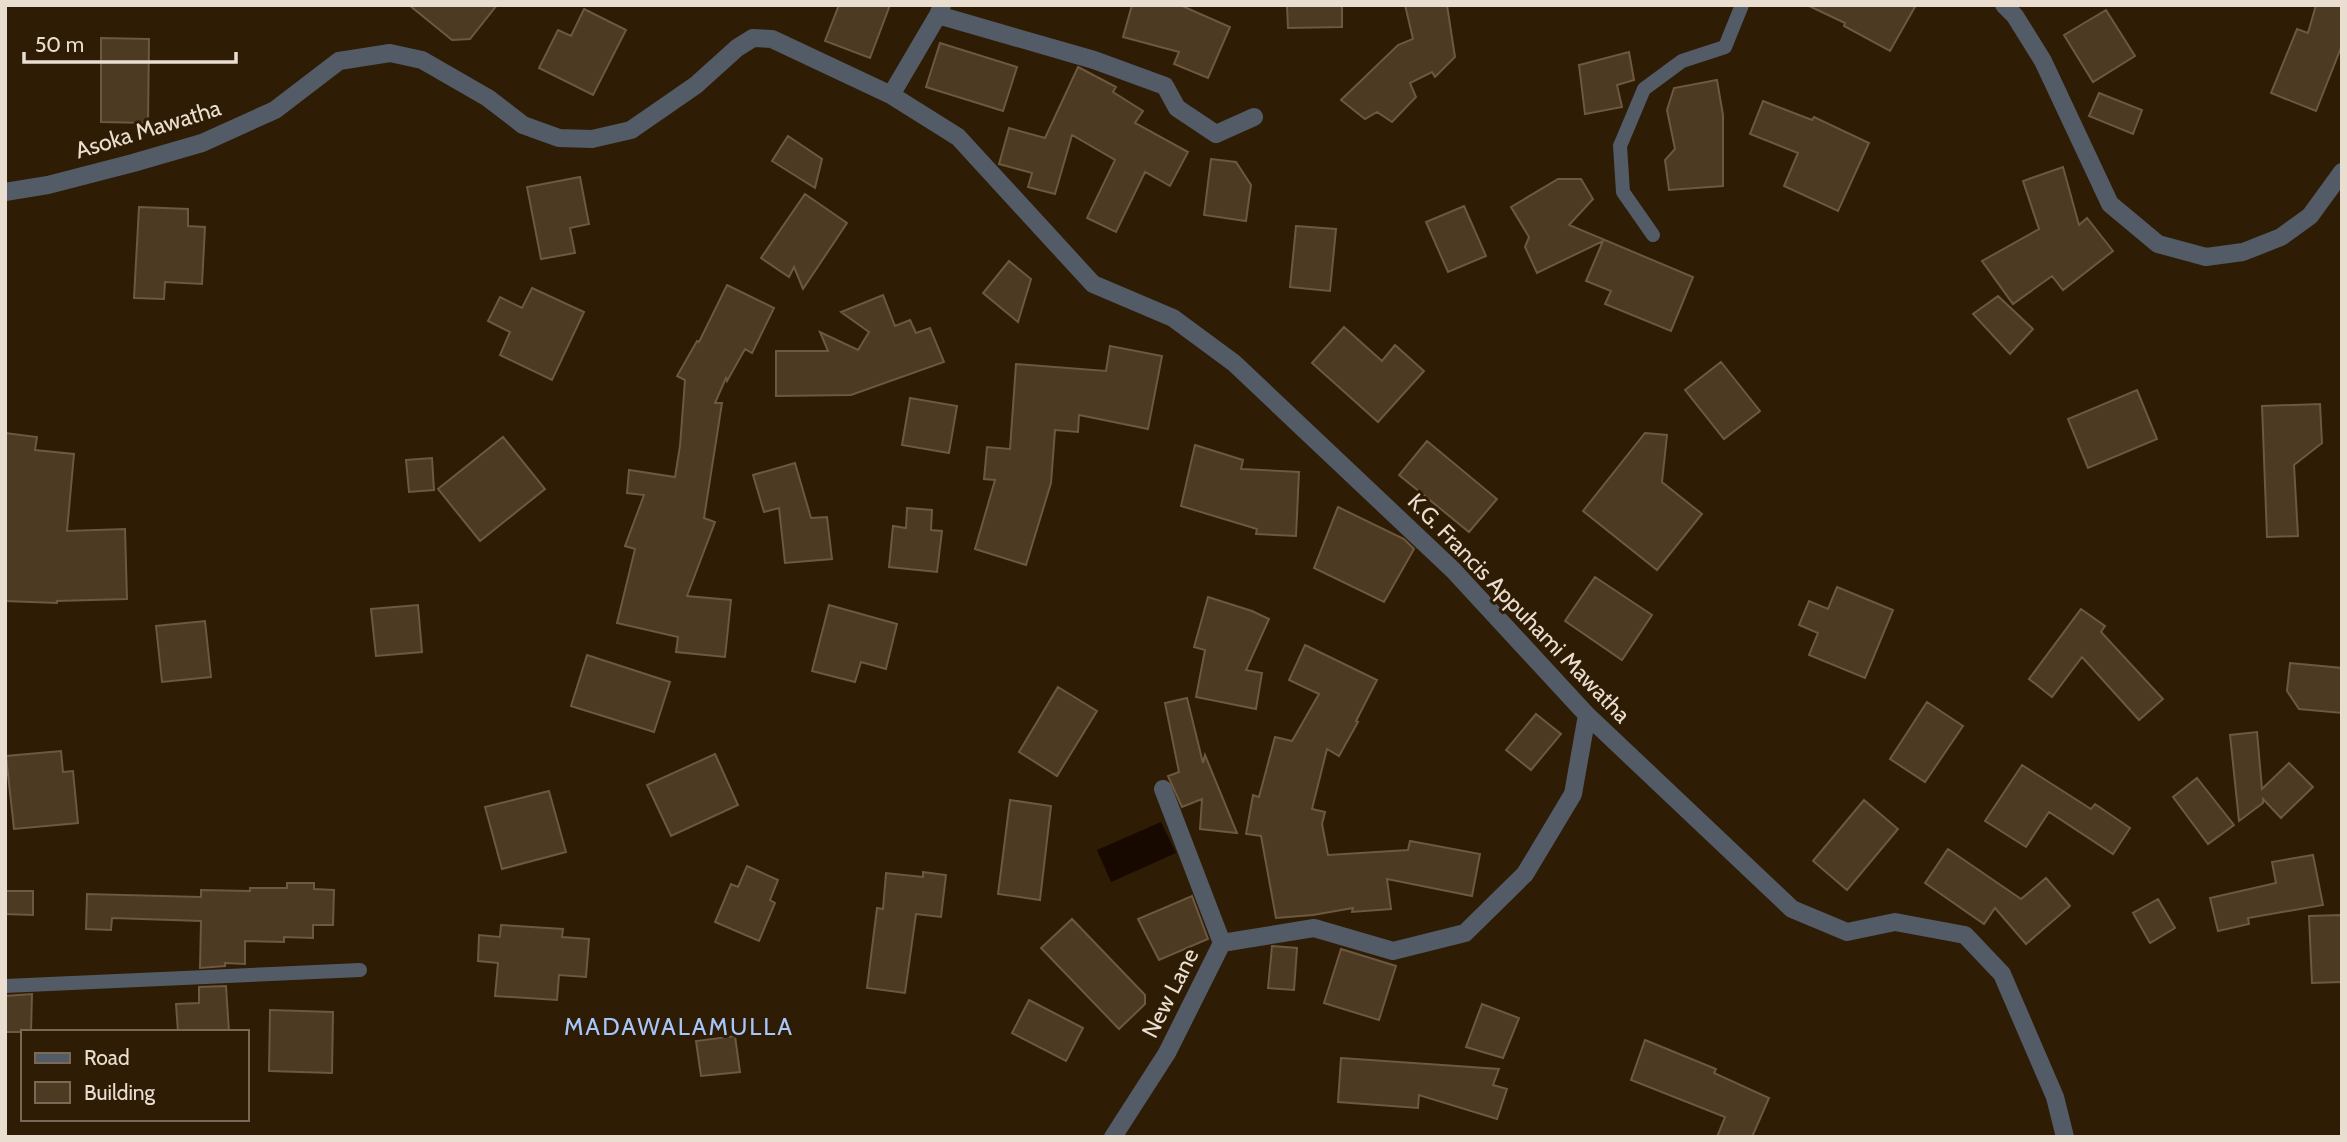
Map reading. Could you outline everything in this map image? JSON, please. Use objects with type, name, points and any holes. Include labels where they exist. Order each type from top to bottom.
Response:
[{"type":"street","points":[[2004,5],[2015,16],[2043,61],[2110,204],[2158,244],[2206,257],[2243,252],[2281,237],[2310,216],[2342,172]]},
{"type":"street","points":[[891,95],[940,10],[1165,86],[1177,108],[1216,134],[1254,117]]},
{"type":"street","name":"Asoka Mawatha","points":[[5,192],[48,185],[202,143],[275,110],[339,61],[390,53],[422,60],[488,98],[523,125],[559,138],[592,139],[631,130],[696,85],[737,48],[753,38],[772,38],[891,95]]},
{"type":"street","name":"K.G. Francis Appuhami Mawatha","points":[[891,95],[958,137],[1093,284],[1172,318],[1234,363],[1453,570],[1587,715],[1792,909],[1847,932],[1895,922],[1965,935],[2002,974],[2055,1097],[2065,1137]]},
{"type":"street","name":"New Lane","points":[[1113,1137],[1167,1054],[1222,943],[1314,928],[1393,951],[1465,933],[1525,874],[1573,794],[1587,715]]},
{"type":"street","points":[[1163,789],[1222,943]]},
{"type":"lane","points":[[1653,234],[1623,192],[1620,146],[1644,89],[1682,61],[1725,47],[1742,5]]},
{"type":"lane","points":[[5,986],[360,970]]},
{"type":"shaded area","points":[[1161,822],[1176,853],[1111,882],[1097,850]]},
{"type":"building","points":[[409,5],[497,5],[470,39],[452,40]]},
{"type":"building","points":[[839,5],[890,5],[870,58],[825,41]]},
{"type":"building","points":[[1132,5],[1180,5],[1230,27],[1208,78],[1174,64],[1179,52],[1123,37]]},
{"type":"building","points":[[1287,5],[1342,5],[1342,27],[1288,28]]},
{"type":"building","points":[[1405,5],[1447,5],[1455,57],[1435,77],[1432,72],[1410,83],[1416,97],[1392,122],[1377,112],[1365,119],[1341,100],[1398,45],[1413,39]]},
{"type":"building","points":[[1807,5],[1916,5],[1890,51],[1844,26],[1845,23]]},
{"type":"building","points":[[2316,5],[2342,5],[2342,45],[2316,111],[2271,93],[2297,29],[2308,33]]},
{"type":"building","points":[[584,9],[626,30],[593,95],[539,68],[558,30],[571,36]]},
{"type":"building","points":[[2106,10],[2135,56],[2093,82],[2064,35]]},
{"type":"building","points":[[101,38],[149,39],[148,123],[101,122]]},
{"type":"building","points":[[940,43],[1017,67],[1003,111],[926,87]]},
{"type":"building","points":[[1629,52],[1634,80],[1617,85],[1622,107],[1585,114],[1579,65]]},
{"type":"building","points":[[1078,67],[1116,87],[1113,92],[1143,111],[1135,123],[1188,152],[1170,186],[1145,172],[1116,232],[1087,218],[1115,160],[1072,135],[1055,194],[1028,187],[1032,173],[999,164],[1009,128],[1045,138]]},
{"type":"building","points":[[1717,80],[1723,115],[1723,186],[1669,190],[1665,160],[1675,149],[1667,110],[1674,88]]},
{"type":"building","points":[[2099,93],[2142,110],[2133,134],[2089,116]]},
{"type":"building","points":[[1763,101],[1812,120],[1814,117],[1869,143],[1838,211],[1784,186],[1798,153],[1750,134]]},
{"type":"building","points":[[788,136],[822,159],[815,188],[772,161]]},
{"type":"building","points":[[1211,159],[1236,162],[1251,185],[1246,221],[1204,215]]},
{"type":"building","points":[[2063,167],[2079,225],[2087,218],[2113,251],[2063,290],[2052,276],[2013,304],[1982,261],[2039,229],[2023,181]]},
{"type":"building","points":[[580,177],[589,224],[570,228],[575,253],[541,259],[527,187]]},
{"type":"building","points":[[1558,179],[1581,179],[1593,199],[1569,225],[1693,277],[1671,331],[1605,304],[1611,291],[1586,281],[1603,241],[1537,273],[1525,247],[1529,237],[1511,207]]},
{"type":"building","points":[[805,194],[847,223],[803,289],[794,267],[789,277],[761,258]]},
{"type":"building","points":[[1464,206],[1486,256],[1448,272],[1426,222]]},
{"type":"building","points":[[139,207],[188,209],[188,226],[205,227],[202,284],[165,282],[164,299],[134,298]]},
{"type":"building","points":[[1296,226],[1336,229],[1330,291],[1290,287]]},
{"type":"building","points":[[1009,261],[1031,279],[1018,322],[983,293]]},
{"type":"building","points":[[727,285],[774,308],[752,353],[745,349],[727,381],[726,378],[715,403],[722,403],[704,518],[715,522],[687,596],[731,600],[725,657],[676,652],[678,637],[617,623],[635,549],[625,546],[644,495],[627,493],[629,470],[675,477],[685,380],[677,376],[697,341],[699,342]]},
{"type":"building","points":[[532,288],[584,312],[552,380],[500,355],[510,332],[488,321],[500,297],[522,308]]},
{"type":"building","points":[[883,295],[895,326],[910,320],[916,333],[930,328],[944,362],[851,395],[776,396],[776,351],[828,351],[820,332],[858,350],[869,332],[841,312]]},
{"type":"building","points":[[1998,296],[2033,329],[2010,354],[1973,314]]},
{"type":"building","points":[[1344,327],[1382,361],[1395,345],[1424,371],[1378,422],[1312,363]]},
{"type":"building","points":[[1110,346],[1162,356],[1148,429],[1079,415],[1078,432],[1055,430],[1051,483],[1026,565],[975,549],[995,480],[984,479],[987,447],[1010,449],[1016,364],[1106,371]]},
{"type":"building","points":[[1721,362],[1760,411],[1724,439],[1685,390]]},
{"type":"building","points":[[2137,390],[2157,439],[2088,468],[2068,419]]},
{"type":"building","points":[[910,398],[957,406],[949,453],[902,445]]},
{"type":"building","points":[[2320,404],[2322,443],[2294,465],[2298,536],[2267,537],[2262,406]]},
{"type":"building","points":[[5,433],[37,437],[35,450],[74,454],[67,531],[125,529],[127,599],[57,603],[5,601]]},
{"type":"building","points":[[1645,433],[1667,435],[1662,482],[1702,514],[1657,570],[1583,511]]},
{"type":"building","points":[[503,437],[545,489],[480,541],[438,489]]},
{"type":"building","points":[[1427,441],[1497,499],[1469,532],[1399,475]]},
{"type":"building","points":[[1195,445],[1243,460],[1241,469],[1299,472],[1296,536],[1256,534],[1257,529],[1181,506]]},
{"type":"building","points":[[432,458],[434,490],[409,492],[406,460]]},
{"type":"building","points":[[795,463],[811,518],[827,517],[832,559],[785,563],[779,508],[764,512],[753,475]]},
{"type":"building","points":[[1338,507],[1404,539],[1414,549],[1384,602],[1314,568]]},
{"type":"building","points":[[907,508],[932,510],[931,530],[942,531],[937,572],[889,567],[893,526],[906,528]]},
{"type":"building","points":[[1595,577],[1652,615],[1622,660],[1565,621]]},
{"type":"building","points":[[1837,587],[1893,610],[1865,678],[1809,655],[1818,633],[1799,625],[1809,601],[1828,609]]},
{"type":"building","points":[[1208,597],[1269,619],[1246,670],[1262,673],[1256,709],[1196,697],[1205,650],[1194,647]]},
{"type":"building","points":[[418,605],[422,652],[376,656],[371,609]]},
{"type":"building","points":[[829,605],[897,624],[886,669],[861,662],[855,682],[812,671]]},
{"type":"building","points":[[2081,609],[2105,626],[2101,632],[2163,699],[2139,720],[2082,657],[2052,697],[2029,679]]},
{"type":"building","points":[[205,621],[211,677],[162,682],[156,626]]},
{"type":"building","points":[[1305,645],[1377,680],[1339,756],[1327,749],[1312,809],[1325,812],[1322,824],[1328,855],[1408,850],[1410,841],[1480,854],[1472,896],[1387,879],[1391,909],[1352,912],[1353,908],[1276,918],[1261,836],[1246,834],[1253,795],[1259,797],[1275,737],[1292,741],[1319,694],[1289,680]]},
{"type":"building","points":[[587,655],[670,682],[654,732],[571,706]]},
{"type":"building","points":[[2290,663],[2342,668],[2342,713],[2299,709],[2287,691]]},
{"type":"building","points":[[1058,687],[1097,711],[1057,776],[1019,752]]},
{"type":"building","points":[[1187,698],[1203,763],[1205,755],[1237,833],[1200,829],[1202,799],[1182,807],[1168,776],[1179,772],[1165,703]]},
{"type":"building","points":[[1927,702],[1963,726],[1925,782],[1890,759]]},
{"type":"building","points":[[1536,714],[1561,734],[1531,770],[1506,750]]},
{"type":"building","points":[[2257,732],[2262,789],[2289,763],[2313,787],[2281,818],[2263,799],[2263,803],[2239,821],[2230,735]]},
{"type":"building","points":[[61,751],[63,772],[73,771],[78,823],[14,829],[6,756]]},
{"type":"building","points":[[715,754],[738,805],[671,836],[647,785]]},
{"type":"building","points":[[2022,765],[2091,809],[2095,804],[2130,828],[2113,854],[2049,812],[2026,847],[1985,821]]},
{"type":"building","points":[[2197,778],[2234,825],[2208,844],[2173,797]]},
{"type":"building","points":[[549,791],[566,852],[502,869],[485,807]]},
{"type":"building","points":[[1010,800],[1051,806],[1040,900],[998,894]]},
{"type":"building","points":[[1864,800],[1898,829],[1847,890],[1813,861]]},
{"type":"building","points":[[1948,849],[2021,899],[2046,878],[2070,906],[2026,944],[1995,908],[1984,924],[1925,883]]},
{"type":"building","points":[[2313,855],[2323,905],[2248,918],[2249,924],[2218,931],[2210,898],[2276,883],[2272,862]]},
{"type":"building","points":[[747,866],[778,880],[770,900],[775,903],[759,941],[715,922],[731,884],[738,887]]},
{"type":"building","points":[[923,872],[946,875],[941,917],[916,914],[905,993],[867,988],[877,908],[883,909],[886,873],[923,877]]},
{"type":"building","points":[[287,883],[314,883],[314,889],[334,890],[333,925],[313,925],[313,938],[284,937],[284,942],[245,941],[245,964],[225,963],[225,966],[200,968],[201,921],[112,918],[111,930],[86,929],[87,894],[201,897],[201,890],[250,891],[250,888],[287,888]]},
{"type":"building","points":[[5,891],[33,891],[33,915],[5,914]]},
{"type":"building","points":[[1192,896],[1208,939],[1159,960],[1138,919]]},
{"type":"building","points":[[2158,899],[2175,928],[2150,943],[2133,913]]},
{"type":"building","points":[[2342,915],[2342,982],[2312,983],[2309,916]]},
{"type":"building","points":[[1072,919],[1145,995],[1145,1004],[1119,1029],[1041,948]]},
{"type":"building","points":[[501,925],[563,929],[562,937],[589,939],[586,977],[559,975],[557,1000],[495,996],[498,963],[478,961],[479,935],[500,937]]},
{"type":"building","points":[[1272,946],[1297,948],[1294,990],[1268,988]]},
{"type":"building","points":[[1341,949],[1396,966],[1379,1020],[1324,1003]]},
{"type":"building","points":[[226,986],[229,1030],[178,1030],[176,1004],[199,1003],[199,987]]},
{"type":"building","points":[[32,994],[31,1030],[5,1032],[5,996]]},
{"type":"building","points":[[1029,1000],[1083,1028],[1066,1061],[1012,1033]]},
{"type":"building","points":[[1482,1004],[1519,1018],[1503,1058],[1466,1047]]},
{"type":"building","points":[[270,1010],[333,1012],[332,1073],[269,1071]]},
{"type":"building","points":[[735,1036],[740,1072],[701,1076],[696,1041]]},
{"type":"building","points":[[1645,1040],[1716,1069],[1714,1073],[1769,1098],[1752,1137],[1717,1137],[1725,1117],[1631,1080]]},
{"type":"building","points":[[1341,1058],[1499,1069],[1493,1085],[1507,1089],[1497,1119],[1419,1095],[1418,1108],[1338,1102]]},
{"type":"district","name":"MADAWALAMULLA","points":[[679,1027]]}]
